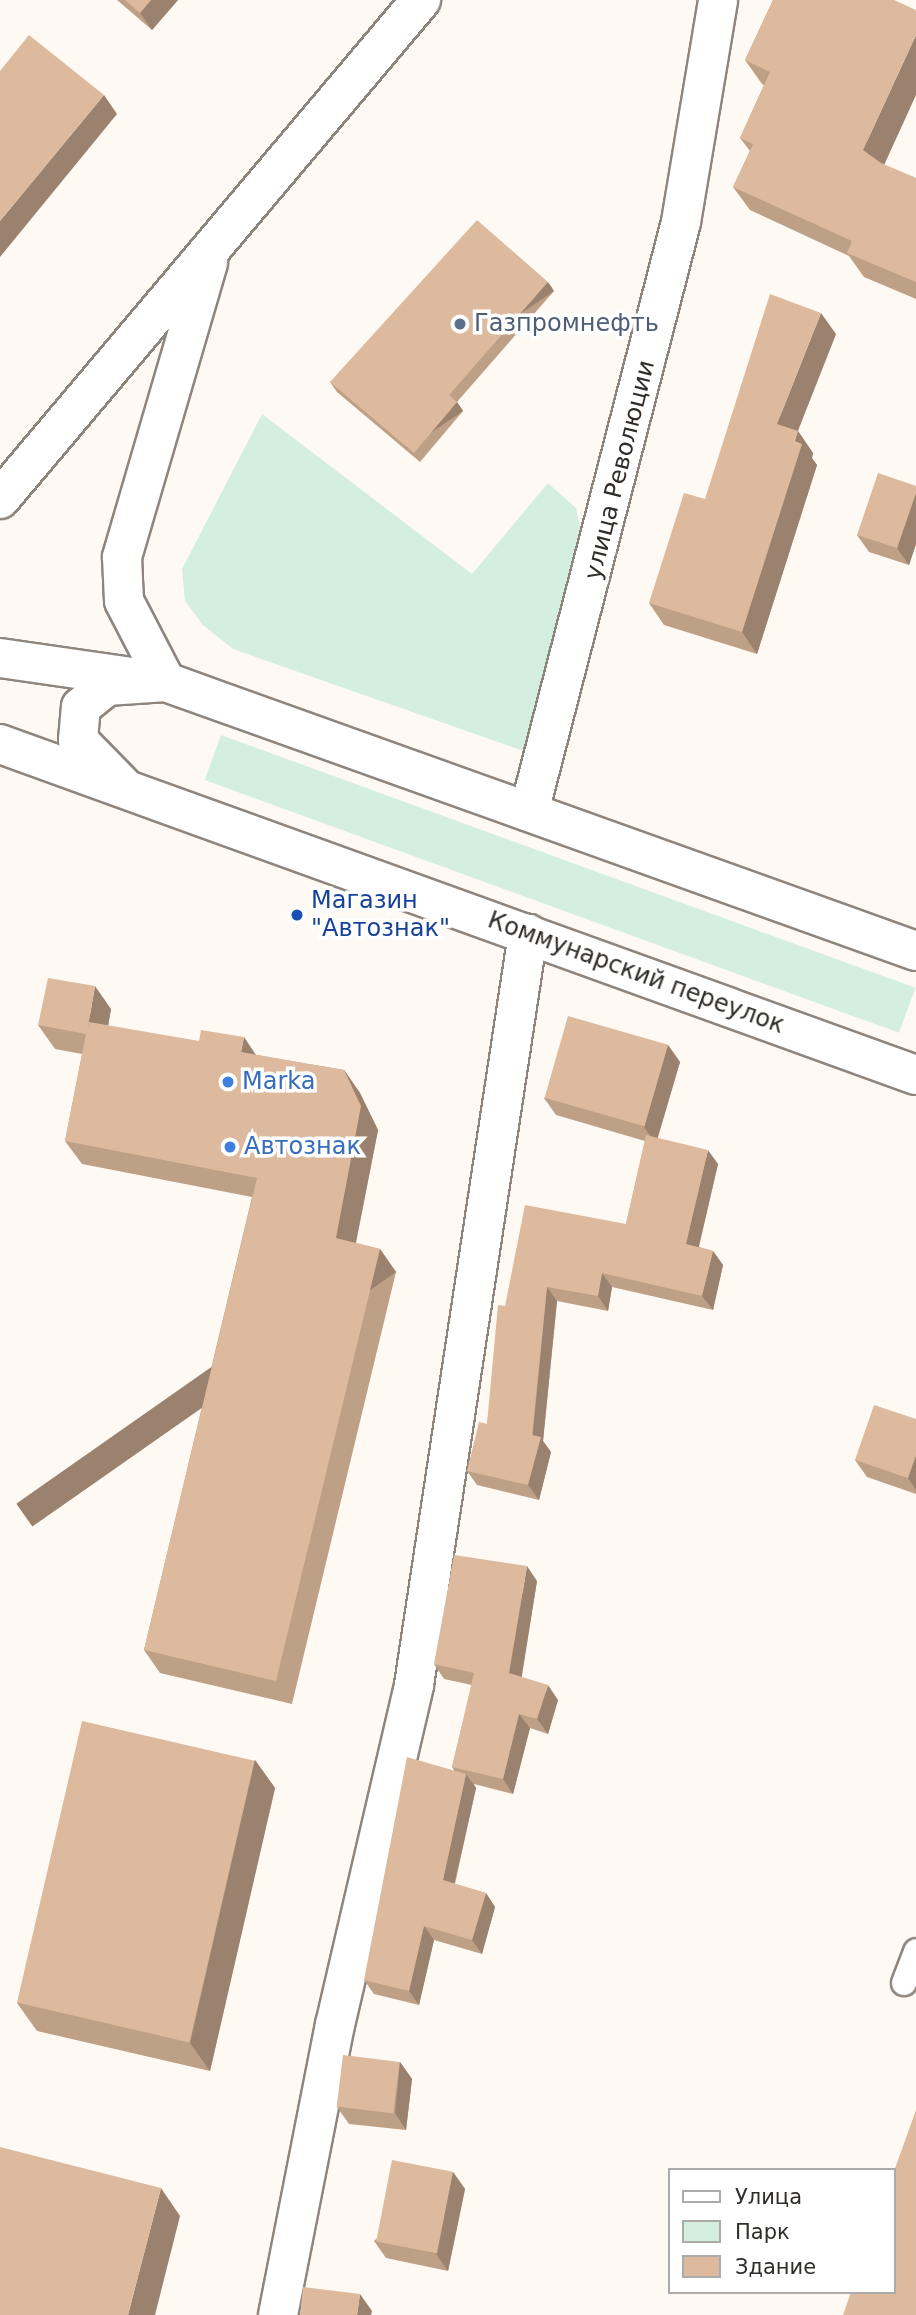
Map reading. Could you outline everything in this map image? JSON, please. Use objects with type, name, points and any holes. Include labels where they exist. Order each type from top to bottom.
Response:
[{"type":"main road","points":[[0,499],[421,0]]},
{"type":"main road","name":"улица Революции","points":[[529,812],[681,222],[718,0]]},
{"type":"main road","points":[[166,682],[124,601],[122,556],[213,246]]},
{"type":"main road","points":[[0,658],[166,682],[916,951]]},
{"type":"main road","points":[[122,785],[78,740],[81,706],[107,687],[166,682]]},
{"type":"main road","name":"Коммунарский переулок","points":[[0,744],[122,785],[916,1075]]},
{"type":"main road","points":[[278,2315],[335,2025],[414,1685],[528,934]]},
{"type":"lane","points":[[904,1983],[916,1951]]},
{"type":"green space","points":[[262,414],[472,574],[548,483],[576,508],[583,541],[529,753],[233,649],[203,625],[185,601],[182,569]]},
{"type":"green space","points":[[221,735],[915,988],[899,1033],[205,780]]},
{"type":"building","points":[[125,0],[151,0],[140,13]]},
{"type":"building","points":[[773,0],[894,0],[916,10],[916,35],[863,150],[881,163],[916,178],[916,282],[847,253],[852,241],[733,187],[753,144],[740,138],[770,72],[745,60]]},
{"type":"building","points":[[29,35],[104,95],[0,221],[0,71]]},
{"type":"building","points":[[477,220],[548,282],[449,395],[457,402],[414,453],[330,382]]},
{"type":"building","points":[[770,294],[821,313],[777,424],[798,431],[795,441],[802,444],[742,632],[649,603],[684,493],[705,499]]},
{"type":"building","points":[[878,473],[916,486],[897,548],[857,535]]},
{"type":"building","points":[[48,978],[95,986],[87,1032],[89,1022],[199,1041],[201,1030],[244,1037],[241,1052],[344,1070],[361,1106],[336,1238],[380,1249],[276,1681],[144,1650],[257,1178],[65,1141],[86,1034],[38,1025]]},
{"type":"building","points":[[568,1016],[668,1045],[645,1126],[545,1098]]},
{"type":"building","points":[[646,1135],[708,1150],[686,1244],[713,1251],[702,1296],[602,1273],[598,1296],[547,1287],[532,1435],[541,1437],[528,1485],[467,1471],[479,1422],[487,1424],[498,1305],[505,1306],[525,1205],[626,1224]]},
{"type":"building","points":[[874,1405],[916,1419],[916,1455],[908,1478],[855,1460]]},
{"type":"building","points":[[454,1555],[527,1566],[509,1673],[548,1685],[537,1719],[519,1714],[503,1779],[452,1767],[474,1673],[434,1664]]},
{"type":"building","points":[[82,1721],[254,1761],[189,2042],[17,2003]]},
{"type":"building","points":[[407,1757],[466,1774],[443,1880],[486,1893],[472,1940],[424,1926],[409,1991],[364,1980]]},
{"type":"building","points":[[343,2055],[400,2062],[393,2114],[337,2107]]},
{"type":"building","points":[[916,2110],[916,2315],[843,2315],[850,2294],[895,2294],[895,2168]]},
{"type":"building","points":[[0,2147],[161,2188],[128,2315],[0,2315]]},
{"type":"building","points":[[392,2160],[453,2172],[437,2253],[376,2241]]},
{"type":"building","points":[[303,2287],[360,2294],[357,2315],[300,2315]]},
{"type":"place","name":"Газпромнефть","points":[[460,324]]},
{"type":"place","name":"Магазин \"Автознак\"","points":[[297,915]]},
{"type":"place","name":"Marka","points":[[228,1082]]},
{"type":"place","name":"Автознак","points":[[230,1147]]}]
